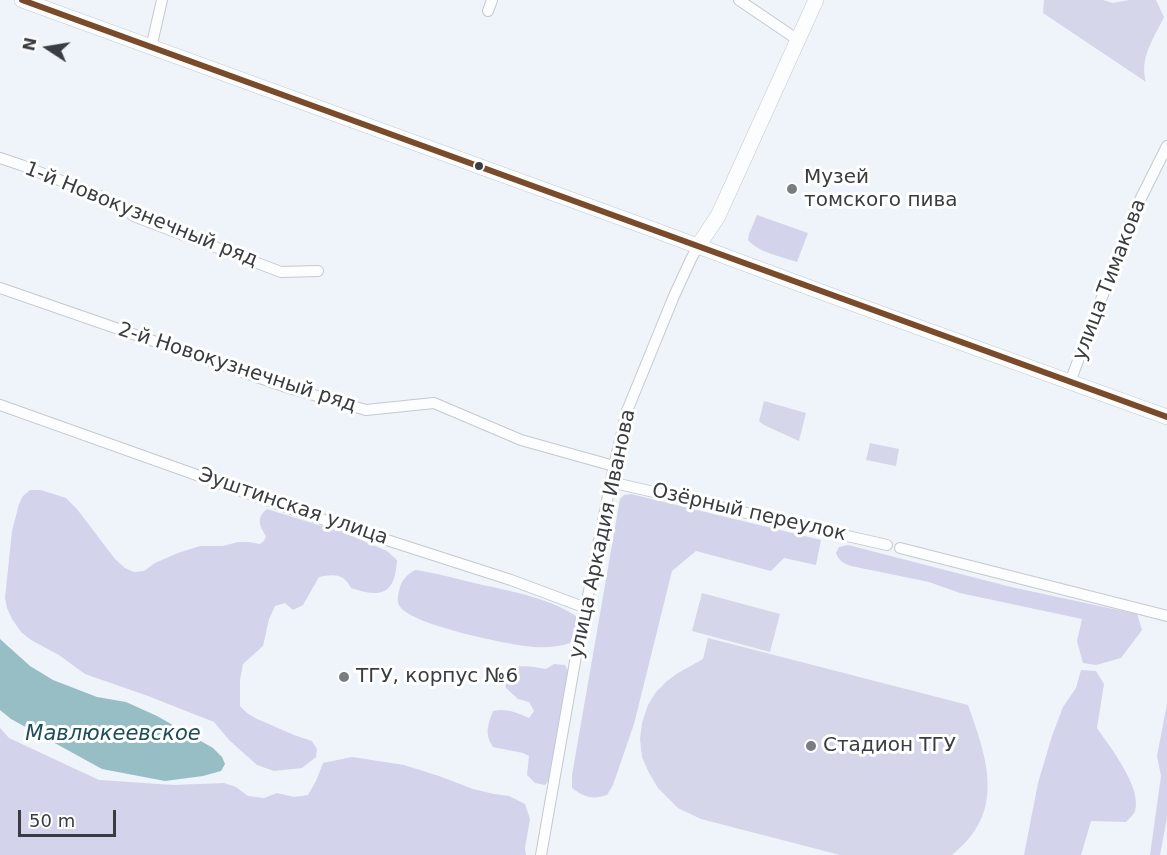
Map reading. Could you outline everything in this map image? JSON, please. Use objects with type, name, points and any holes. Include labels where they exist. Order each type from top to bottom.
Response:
[{"type":"main road","points":[[22,0],[1167,417]]},
{"type":"main road","name":"улица Аркадия Иванова","points":[[698,246],[718,216],[816,0]]},
{"type":"street","points":[[151,48],[162,0]]},
{"type":"street","points":[[488,11],[492,0]]},
{"type":"street","points":[[739,0],[798,40]]},
{"type":"street","name":"улица Тимакова","points":[[1070,382],[1134,212],[1167,146]]},
{"type":"street","name":"1-й Новокузнечный ряд","points":[[0,158],[105,198],[136,217],[281,272],[318,271]]},
{"type":"street","name":"улица Аркадия Иванова","points":[[541,855],[576,656],[610,482],[627,411],[674,296],[698,246]]},
{"type":"street","name":"2-й Новокузнечный ряд","points":[[0,288],[286,387],[354,407],[366,410],[434,403],[521,440],[614,466]]},
{"type":"street","name":"Эуштинская улица","points":[[0,405],[306,514],[512,580],[586,608]]},
{"type":"street","name":"Озёрный переулок","points":[[610,482],[887,545]]},
{"type":"street","points":[[900,548],[1167,615]]},
{"type":"shaded area","points":[[1044,0],[1103,0],[1113,3],[1129,0],[1156,0],[1164,17],[1146,56],[1144,73],[1146,82],[1043,13]]},
{"type":"shaded area","points":[[757,215],[808,233],[797,262],[764,251],[748,240]]},
{"type":"shaded area","points":[[764,401],[806,413],[799,441],[759,421]]},
{"type":"shaded area","points":[[870,443],[899,449],[896,466],[866,460]]},
{"type":"shaded area","points":[[30,490],[41,490],[66,498],[115,559],[134,572],[144,571],[155,563],[200,546],[223,546],[238,542],[260,544],[266,536],[260,525],[260,519],[267,509],[347,534],[387,551],[397,560],[393,581],[385,591],[371,593],[362,591],[351,588],[341,577],[324,576],[319,577],[303,605],[293,610],[285,603],[275,606],[269,619],[263,646],[243,664],[240,680],[240,706],[255,718],[312,741],[317,749],[316,757],[302,768],[274,771],[257,765],[229,740],[214,722],[85,674],[21,632],[12,619],[5,598],[12,531],[19,504]]},
{"type":"shaded area","points":[[631,494],[821,540],[816,565],[784,558],[771,571],[696,551],[672,571],[634,724],[613,785],[607,795],[592,797],[572,788],[572,775],[620,499],[624,495]]},
{"type":"shaded area","points":[[848,545],[1011,587],[1137,614],[1142,630],[1121,658],[1096,665],[1083,663],[1077,641],[1082,619],[960,593],[929,582],[851,566],[838,558],[836,553],[839,547]]},
{"type":"shaded area","points":[[415,570],[519,593],[565,610],[576,616],[576,628],[570,643],[548,647],[525,646],[457,632],[419,619],[406,612],[399,605],[398,600],[403,581]]},
{"type":"shaded area","points":[[702,593],[780,614],[770,652],[692,631]]},
{"type":"shaded area","name":"Стадион ТГУ","points":[[708,638],[968,705],[982,746],[988,785],[986,803],[980,821],[969,839],[952,855],[840,855],[701,819],[678,808],[658,788],[642,757],[640,739],[642,723],[648,705],[656,692],[678,673],[703,659]]},
{"type":"shaded area","points":[[554,664],[565,665],[569,673],[550,779],[545,785],[535,783],[527,775],[529,756],[493,747],[488,737],[488,729],[493,711],[507,711],[529,718],[534,711],[529,702],[518,699],[506,688],[503,677],[507,668],[526,666],[546,669]]},
{"type":"shaded area","points":[[1081,670],[1096,671],[1104,684],[1097,728],[1124,768],[1134,791],[1135,811],[1126,822],[1091,821],[1081,855],[1024,855],[1038,783],[1052,736],[1063,707],[1076,688]]},
{"type":"shaded area","points":[[1167,704],[1167,818],[1160,855],[1150,855],[1161,776],[1157,756]]},
{"type":"shaded area","points":[[0,728],[9,738],[99,780],[174,785],[224,783],[236,787],[248,796],[264,798],[277,793],[294,797],[308,795],[323,763],[352,757],[404,765],[473,789],[509,796],[525,804],[530,819],[526,855],[0,855]]},
{"type":"water","name":"Мавлюкеевское","points":[[0,639],[30,666],[53,680],[97,697],[126,702],[157,716],[213,748],[225,764],[221,771],[165,781],[102,769],[11,719],[0,710]]},
{"type":"transit line","points":[[22,0],[1167,417]]},
{"type":"place","name":"Музей томского пива","points":[[792,189]]},
{"type":"place","name":"ТГУ, корпус №6","points":[[344,677]]},
{"type":"place","name":"Стадион ТГУ","points":[[811,746]]}]
